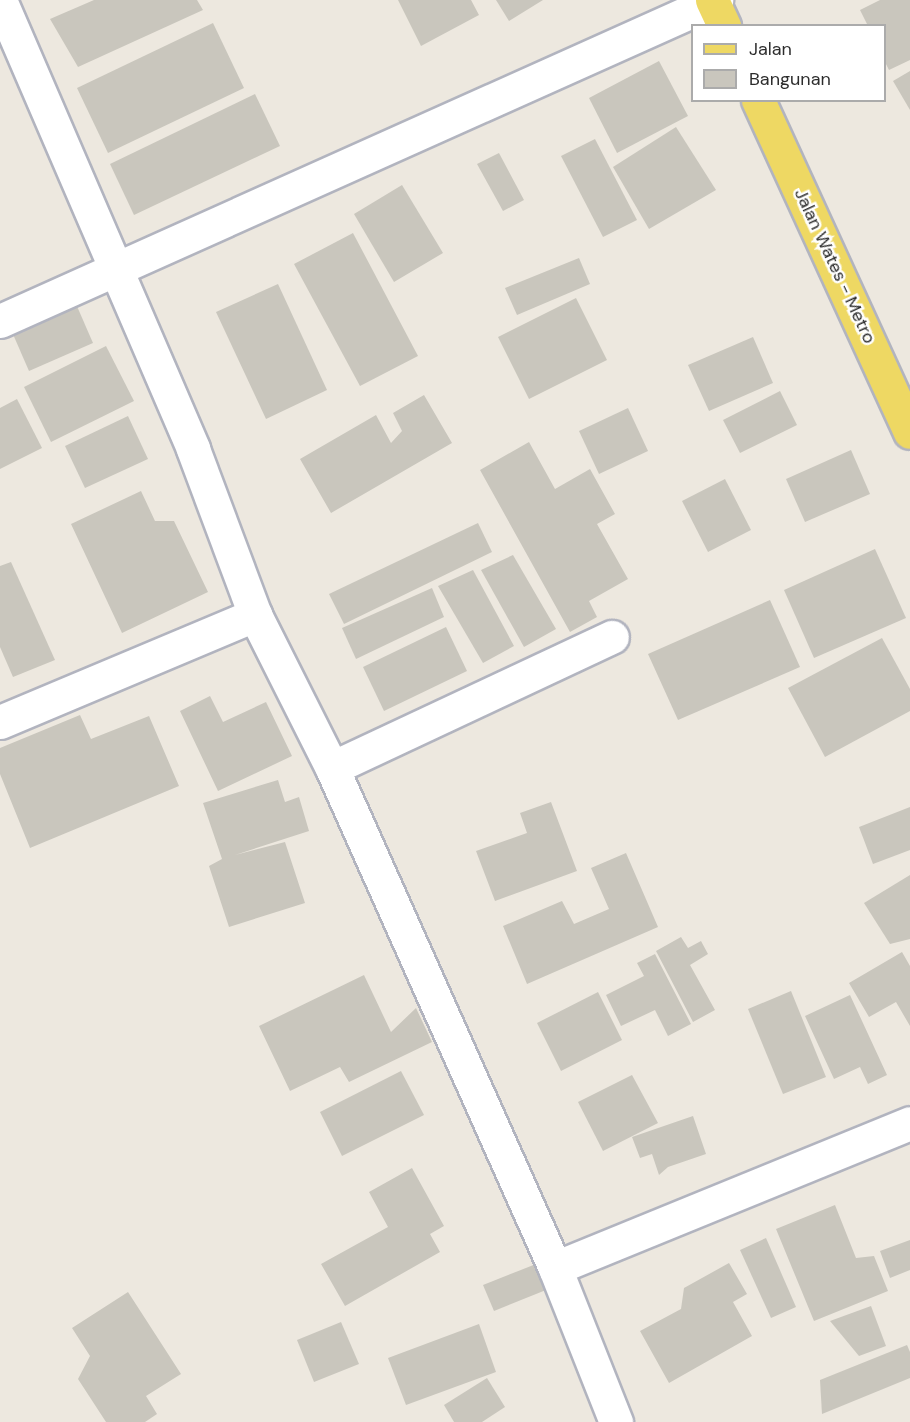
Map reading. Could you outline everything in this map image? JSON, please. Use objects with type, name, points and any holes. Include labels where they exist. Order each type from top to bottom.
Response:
[{"type":"main road","name":"Jalan Wates - Metro","points":[[759,102],[907,419]]},
{"type":"street","points":[[0,0],[118,268],[193,449],[255,615],[332,768],[555,1268],[616,1422]]},
{"type":"street","points":[[0,321],[716,7]]},
{"type":"street","points":[[0,722],[255,615]]},
{"type":"street","points":[[332,768],[612,637]]},
{"type":"street","points":[[555,1268],[910,1123]]},
{"type":"building","points":[[94,0],[197,0],[203,10],[78,67],[50,19]]},
{"type":"building","points":[[398,0],[471,0],[479,15],[421,46]]},
{"type":"building","points":[[496,0],[543,0],[509,21]]},
{"type":"building","points":[[880,0],[910,0],[910,60],[889,70],[886,64],[886,24],[867,24],[860,10]]},
{"type":"building","points":[[213,23],[244,88],[108,153],[77,88]]},
{"type":"building","points":[[659,61],[688,116],[617,153],[589,98]]},
{"type":"building","points":[[910,71],[910,110],[893,81]]},
{"type":"building","points":[[255,94],[280,146],[134,215],[110,164]]},
{"type":"building","points":[[676,127],[716,190],[649,229],[613,167]]},
{"type":"building","points":[[595,139],[637,220],[603,237],[561,156]]},
{"type":"building","points":[[499,153],[524,200],[503,211],[477,164]]},
{"type":"building","points":[[402,185],[443,253],[394,282],[354,214]]},
{"type":"building","points":[[353,233],[418,356],[360,386],[294,264]]},
{"type":"building","points":[[579,258],[590,284],[517,315],[505,288]]},
{"type":"building","points":[[278,284],[327,390],[266,419],[216,312]]},
{"type":"building","points":[[576,298],[607,360],[529,399],[498,337]]},
{"type":"building","points":[[76,304],[93,343],[29,371],[12,332]]},
{"type":"building","points":[[753,337],[773,383],[709,411],[688,365]]},
{"type":"building","points":[[106,346],[134,401],[51,442],[24,387]]},
{"type":"building","points":[[780,391],[797,425],[740,453],[723,420]]},
{"type":"building","points":[[424,395],[452,443],[331,513],[300,459],[376,415],[391,443],[402,431],[393,413]]},
{"type":"building","points":[[17,399],[42,448],[0,469],[0,408]]},
{"type":"building","points":[[628,408],[648,451],[599,474],[579,431]]},
{"type":"building","points":[[128,416],[148,459],[85,488],[65,446]]},
{"type":"building","points":[[529,442],[555,489],[590,469],[615,514],[597,524],[628,579],[589,601],[597,617],[570,632],[480,470]]},
{"type":"building","points":[[851,450],[870,494],[805,522],[786,479]]},
{"type":"building","points":[[725,479],[751,530],[708,552],[682,501]]},
{"type":"building","points":[[141,491],[155,521],[174,521],[208,592],[122,633],[71,524]]},
{"type":"building","points":[[478,523],[492,552],[344,624],[329,594]]},
{"type":"building","points":[[875,549],[906,618],[814,658],[784,590]]},
{"type":"building","points":[[513,555],[556,629],[524,647],[481,570]]},
{"type":"building","points":[[11,562],[55,660],[13,677],[0,647],[0,566]]},
{"type":"building","points":[[473,570],[514,646],[483,663],[438,586]]},
{"type":"building","points":[[432,588],[444,617],[356,659],[342,628]]},
{"type":"building","points":[[770,600],[800,667],[678,720],[648,654]]},
{"type":"building","points":[[446,627],[467,671],[384,711],[363,667]]},
{"type":"building","points":[[882,638],[910,689],[910,711],[825,757],[788,688]]},
{"type":"building","points":[[210,696],[223,722],[266,702],[292,756],[218,791],[180,711]]},
{"type":"building","points":[[80,715],[91,739],[149,716],[179,786],[30,848],[0,774],[0,748]]},
{"type":"building","points":[[278,780],[285,802],[299,797],[309,831],[235,855],[285,842],[305,903],[229,927],[209,866],[222,859],[203,803]]},
{"type":"building","points":[[551,802],[577,871],[495,901],[476,851],[527,833],[520,813]]},
{"type":"building","points":[[910,807],[910,850],[873,864],[859,827]]},
{"type":"building","points":[[626,853],[658,927],[527,984],[503,926],[562,901],[574,924],[609,909],[591,868]]},
{"type":"building","points":[[910,875],[910,939],[890,944],[864,903]]},
{"type":"building","points":[[681,937],[688,948],[701,941],[708,954],[690,965],[715,1010],[693,1022],[656,951]]},
{"type":"building","points":[[902,952],[910,966],[910,1026],[896,1002],[869,1017],[849,983]]},
{"type":"building","points":[[655,954],[691,1024],[668,1036],[655,1010],[621,1026],[606,995],[644,976],[637,963]]},
{"type":"building","points":[[364,975],[391,1032],[416,1008],[432,1042],[349,1082],[340,1067],[290,1091],[259,1026]]},
{"type":"building","points":[[791,991],[826,1077],[783,1094],[748,1009]]},
{"type":"building","points":[[598,992],[622,1040],[561,1071],[537,1023]]},
{"type":"building","points":[[850,995],[887,1075],[868,1084],[860,1067],[834,1079],[805,1016]]},
{"type":"building","points":[[401,1071],[424,1115],[342,1156],[320,1112]]},
{"type":"building","points":[[632,1075],[658,1123],[603,1151],[578,1102]]},
{"type":"building","points":[[693,1116],[706,1154],[668,1167],[659,1175],[652,1154],[640,1158],[632,1137]]},
{"type":"building","points":[[412,1168],[444,1226],[430,1234],[440,1252],[345,1306],[321,1264],[388,1227],[369,1192]]},
{"type":"building","points":[[835,1205],[856,1258],[874,1256],[888,1291],[814,1321],[776,1229]]},
{"type":"building","points":[[766,1238],[796,1307],[771,1318],[740,1250]]},
{"type":"building","points":[[910,1240],[910,1270],[890,1278],[880,1251]]},
{"type":"building","points":[[729,1263],[747,1294],[733,1302],[752,1336],[669,1383],[640,1331],[681,1309],[684,1288]]},
{"type":"building","points":[[536,1264],[546,1290],[494,1311],[483,1285]]},
{"type":"building","points":[[128,1292],[181,1374],[146,1396],[157,1414],[145,1422],[106,1422],[78,1379],[90,1356],[72,1328]]},
{"type":"building","points":[[871,1306],[886,1346],[859,1356],[830,1321]]},
{"type":"building","points":[[341,1322],[359,1364],[314,1382],[297,1340]]},
{"type":"building","points":[[479,1324],[496,1372],[406,1405],[388,1358]]},
{"type":"building","points":[[907,1345],[910,1352],[910,1378],[822,1414],[820,1380]]},
{"type":"building","points":[[487,1378],[505,1407],[482,1422],[454,1422],[444,1405]]}]
